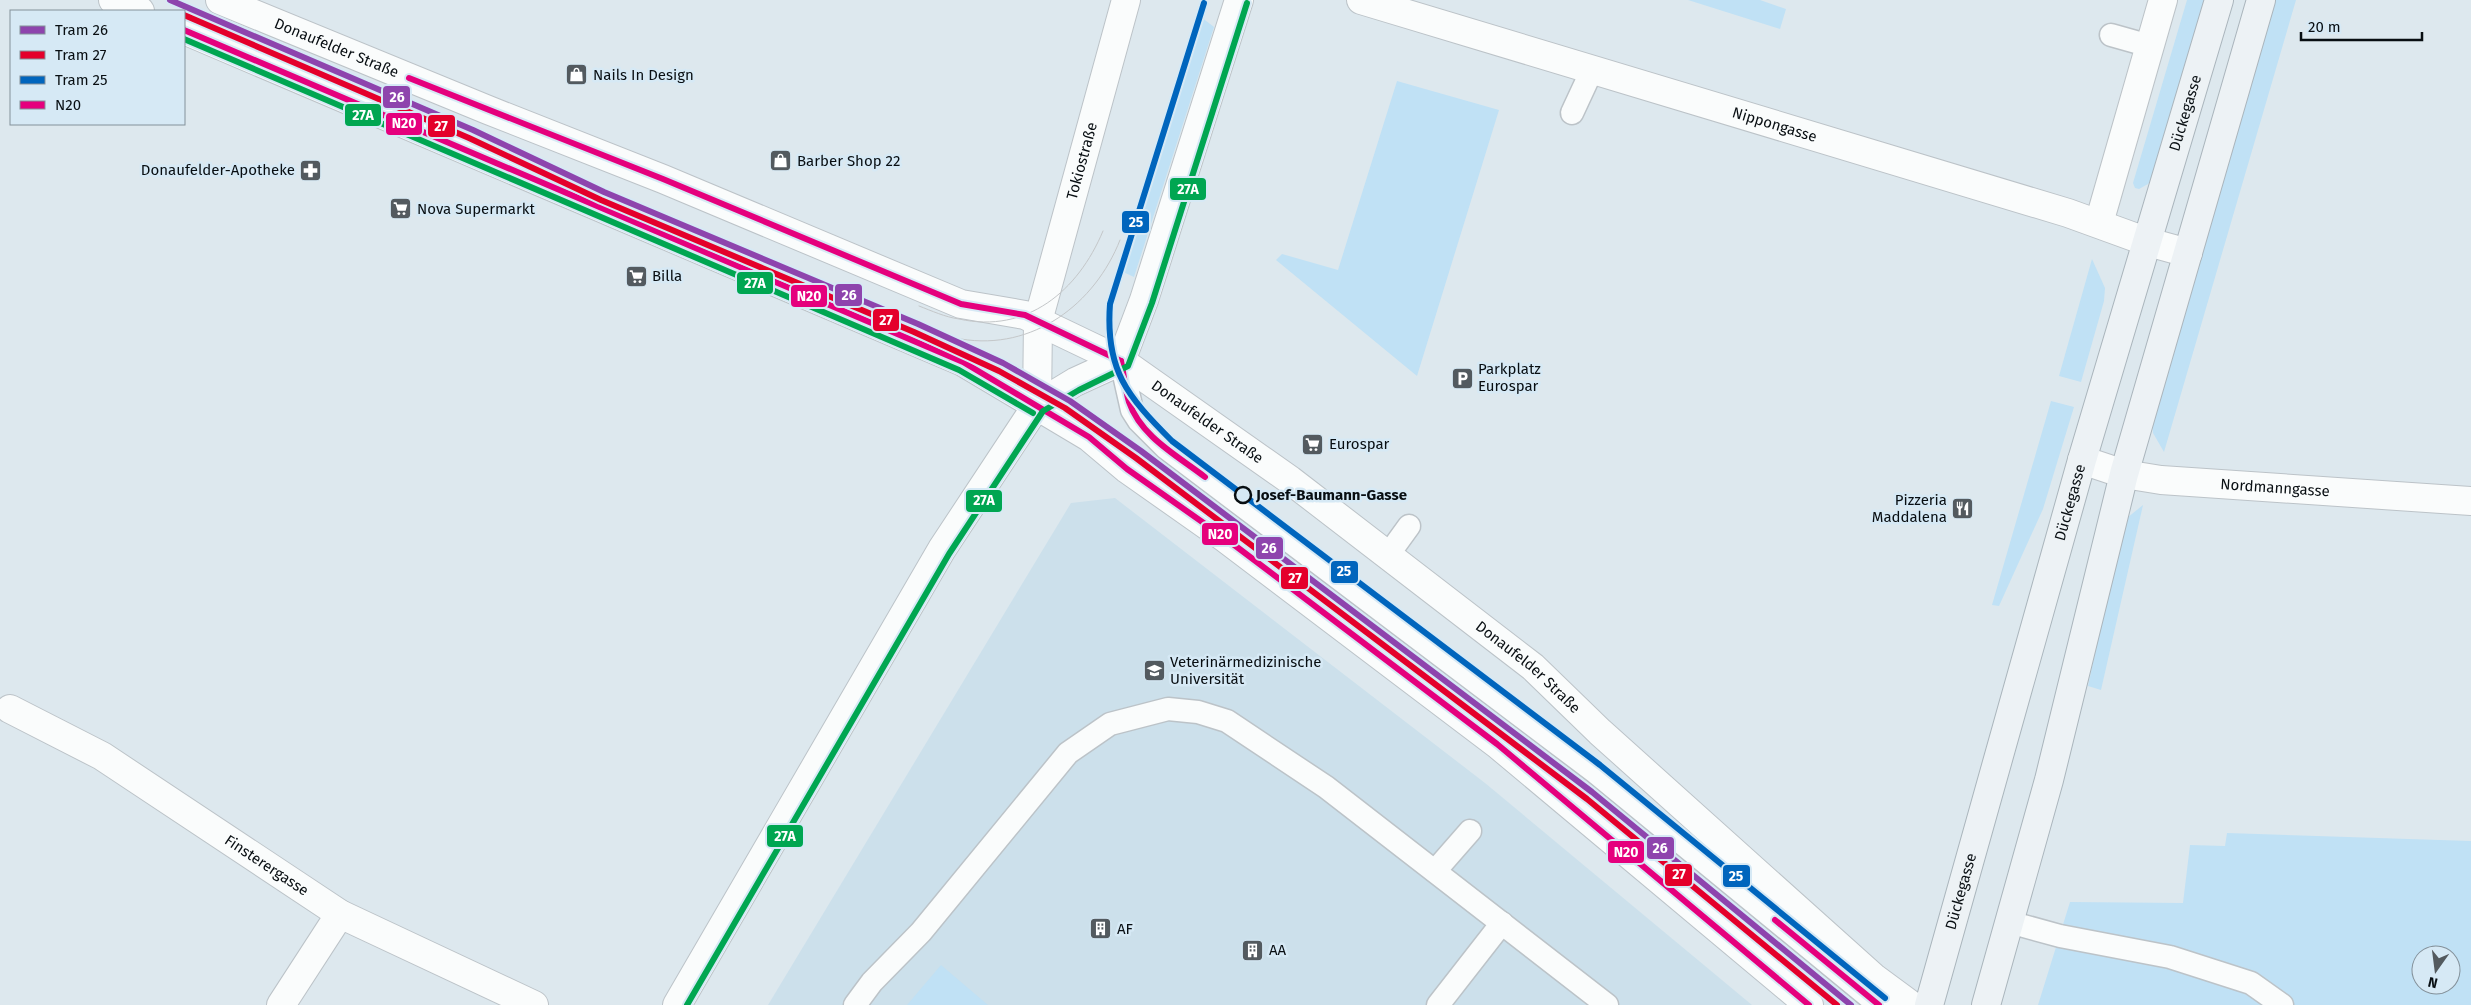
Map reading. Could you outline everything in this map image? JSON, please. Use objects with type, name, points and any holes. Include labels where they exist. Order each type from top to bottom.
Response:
[{"type":"main road","points":[[113,0],[138,10]]},
{"type":"main road","name":"Donaufelder Straße","points":[[220,0],[488,110],[663,179],[961,304],[1025,315],[1121,361],[1290,480],[1533,667],[1600,732],[1853,958],[1911,1005]]},
{"type":"main road","name":"Tokiostraße","points":[[1038,321],[1126,0]]},
{"type":"main road","points":[[677,1005],[942,549],[1037,405],[1075,382],[1121,361],[1144,300],[1239,0]]},
{"type":"main road","name":"Nippongasse","points":[[1361,0],[2100,222],[2148,242],[2188,253]]},
{"type":"main road","points":[[2100,222],[2163,0]]},
{"type":"main road","name":"Dückegasse","points":[[1929,1005],[2082,460],[2219,0]]},
{"type":"main road","points":[[1986,1005],[2048,780],[2124,474],[2261,0]]},
{"type":"main road","points":[[185,30],[963,362],[1037,405],[1088,437],[1127,469],[1226,538],[1497,744],[1809,1005]]},
{"type":"main road","points":[[1037,405],[1038,321]]},
{"type":"main road","name":"Nordmanngasse","points":[[2082,460],[2124,474],[2161,480],[2471,501]]},
{"type":"main road","name":"Finsterergasse","points":[[10,709],[102,756],[340,914],[534,1005]]},
{"type":"main road","points":[[281,1005],[340,914]]},
{"type":"lane","points":[[2111,36],[2150,46]]},
{"type":"lane","points":[[1572,113],[1592,70]]},
{"type":"lane","name":"Donaufelder Straße","points":[[1121,361],[1132,410],[1139,421],[1166,448],[1595,772],[1879,1005]]},
{"type":"lane","points":[[1388,555],[1409,526]]},
{"type":"lane","points":[[855,1005],[872,982],[921,932],[1068,754],[1110,724],[1168,708],[1198,712],[1227,721],[1326,788],[1607,1005]]},
{"type":"lane","points":[[1435,871],[1470,831]]},
{"type":"lane","points":[[2009,922],[2060,936],[2170,957],[2251,983],[2282,1005]]},
{"type":"lane","points":[[1438,1005],[1502,923]]},
{"type":"shaded area","points":[[1688,0],[1760,0],[1786,9],[1780,29]]},
{"type":"shaded area","points":[[2187,0],[2211,0],[2160,169],[2148,184],[2139,189],[2135,188],[2133,183]]},
{"type":"shaded area","points":[[2272,0],[2296,0],[2164,452],[2153,433],[2152,413]]},
{"type":"shaded area","points":[[1201,17],[1214,27],[1134,277],[1121,271]]},
{"type":"shaded area","points":[[1397,81],[1499,110],[1417,376],[1276,260],[1282,254],[1338,270]]},
{"type":"shaded area","points":[[2092,259],[2105,288],[2104,301],[2081,382],[2059,376]]},
{"type":"shaded area","points":[[2051,401],[2074,407],[2043,509],[1999,606],[1992,605]]},
{"type":"shaded area","name":"Veterinärmedizinische Universität","points":[[1115,498],[1485,783],[1752,1005],[768,1005],[1071,503]]},
{"type":"shaded area","points":[[2143,505],[2101,690],[2088,686],[2121,534],[2127,518]]},
{"type":"shaded area","points":[[2227,833],[2471,841],[2471,1005],[2038,1005],[2070,902],[2183,903],[2190,845],[2225,846]]},
{"type":"shaded area","points":[[941,965],[988,1005],[907,1005]]},
{"type":"tram line","name":"26","points":[[170,0],[473,130],[604,192],[918,324],[1003,363],[1070,401],[1141,451],[1592,792],[1851,1005]]},
{"type":"tram line","name":"25","points":[[1204,3],[1110,304],[1109,327],[1111,347],[1122,380],[1131,395],[1172,441],[1600,765],[1885,998]]},
{"type":"tram line","name":"27","points":[[185,15],[469,138],[601,200],[914,332],[999,371],[1065,408],[1136,458],[1587,799],[1837,1005]]},
{"type":"tram line","points":[[919,306],[949,317],[984,322],[1007,320],[1028,314],[1047,303],[1080,272],[1103,231]]},
{"type":"tram line","points":[[918,324],[955,338],[987,341],[1013,338],[1036,330],[1058,318],[1078,303],[1095,284],[1109,263],[1120,240]]},
{"type":"transit line","name":"27A","points":[[687,1005],[949,554],[1043,411],[1079,390],[1128,366],[1152,303],[1247,3]]},
{"type":"transit line","name":"N20","points":[[185,30],[963,362],[1089,437],[1127,469],[1225,538],[1497,744],[1809,1005]]},
{"type":"transit line","name":"27A","points":[[185,39],[959,370],[1033,413]]},
{"type":"transit line","name":"N20","points":[[409,78],[663,179],[961,304],[1025,315],[1121,361]]},
{"type":"transit line","name":"N20","points":[[1121,361],[1129,402],[1142,426],[1161,445],[1205,477]]},
{"type":"transit line","name":"N20","points":[[1775,920],[1879,1005]]},
{"type":"place","name":"Nails In Design","points":[[577,75]]},
{"type":"place","name":"Barber Shop 22","points":[[781,161]]},
{"type":"place","name":"Donaufelder-Apotheke","points":[[311,170]]},
{"type":"place","name":"Nova Supermarkt","points":[[401,209]]},
{"type":"place","name":"Billa","points":[[636,276]]},
{"type":"place","name":"Parkplatz Eurospar","points":[[1462,378]]},
{"type":"place","name":"Eurospar","points":[[1313,444]]},
{"type":"place","name":"Josef-Baumann-Gasse","points":[[1243,495]]},
{"type":"place","name":"Pizzeria Maddalena","points":[[1963,509]]},
{"type":"place","name":"Veterinärmedizinische Universität","points":[[1154,671]]},
{"type":"place","name":"AF","points":[[1101,929]]},
{"type":"place","name":"AA","points":[[1253,950]]}]
